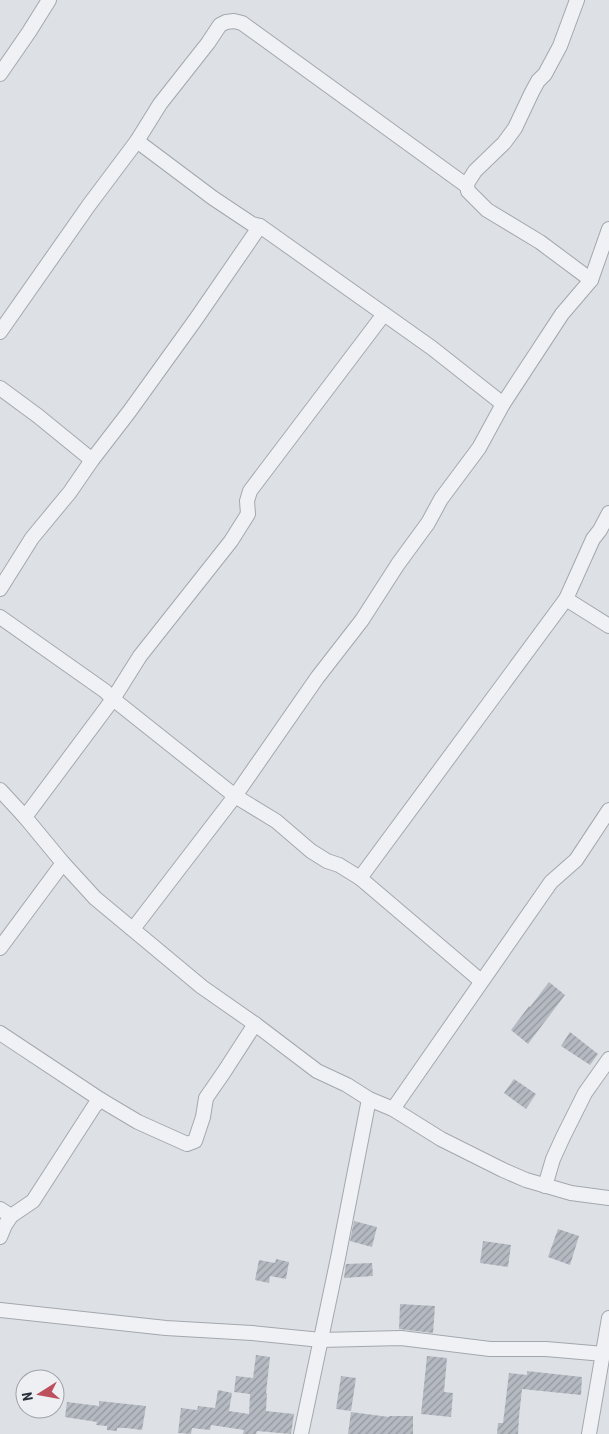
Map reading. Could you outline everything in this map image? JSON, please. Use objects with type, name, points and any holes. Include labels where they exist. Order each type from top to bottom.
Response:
[{"type":"street","points":[[0,74],[49,0]]},
{"type":"street","points":[[577,0],[560,46],[545,74],[538,81],[515,128],[504,143],[475,171],[467,186],[468,191],[487,210],[540,242],[590,280]]},
{"type":"street","points":[[0,332],[94,198],[137,141],[160,104],[220,26],[226,22],[242,23],[467,186]]},
{"type":"street","points":[[137,141],[213,198],[252,224],[260,226],[432,348],[503,404]]},
{"type":"street","points":[[0,589],[32,538],[70,492],[129,412],[260,226]]},
{"type":"street","points":[[133,928],[235,796],[317,678],[362,620],[398,564],[428,523],[441,499],[479,448],[503,404],[562,314],[590,280],[609,229]]},
{"type":"street","points":[[25,817],[113,699],[140,656],[231,541],[248,514],[250,491],[384,314]]},
{"type":"street","points":[[0,388],[92,460]]},
{"type":"street","points":[[360,878],[566,599],[593,539],[609,513]]},
{"type":"street","points":[[566,599],[609,626]]},
{"type":"street","points":[[0,617],[98,686],[235,796],[276,821],[311,851],[360,878],[481,982]]},
{"type":"street","points":[[0,790],[96,898],[202,987],[317,1071],[347,1085],[369,1099],[393,1109],[441,1139],[503,1170],[526,1180],[571,1193],[609,1198]]},
{"type":"street","points":[[393,1109],[551,882],[576,860],[609,810]]},
{"type":"street","points":[[0,948],[63,863]]},
{"type":"street","points":[[0,1033],[101,1100],[138,1122],[187,1144],[195,1142],[204,1117],[206,1098],[255,1024]]},
{"type":"street","points":[[545,1186],[553,1159],[563,1136],[585,1093],[609,1060]]},
{"type":"street","points":[[301,1434],[369,1099]]},
{"type":"street","points":[[0,1237],[5,1225],[6,1212],[34,1201],[95,1106],[101,1100]]},
{"type":"street","points":[[0,1310],[166,1328],[321,1340],[401,1338],[490,1349],[546,1349],[604,1354]]},
{"type":"street","points":[[588,1434],[602,1394],[604,1354],[609,1318]]},
{"type":"building","points":[[549,982],[565,995],[528,1044],[511,1030]]},
{"type":"building","points":[[570,1032],[598,1054],[590,1065],[561,1046]]},
{"type":"building","points":[[514,1079],[536,1094],[526,1109],[504,1093]]},
{"type":"building","points":[[354,1221],[377,1227],[372,1247],[350,1241]]},
{"type":"building","points":[[558,1229],[579,1236],[570,1265],[548,1257]]},
{"type":"building","points":[[483,1241],[511,1245],[508,1267],[480,1263]]},
{"type":"building","points":[[276,1259],[289,1262],[286,1279],[270,1276],[269,1283],[255,1280],[259,1260],[275,1263]]},
{"type":"building","points":[[372,1263],[373,1276],[344,1278],[346,1264]]},
{"type":"building","points":[[400,1304],[435,1306],[433,1333],[399,1329]]},
{"type":"building","points":[[256,1355],[270,1357],[266,1411],[294,1414],[291,1434],[257,1431],[256,1434],[243,1434],[244,1430],[211,1425],[210,1430],[192,1428],[191,1434],[178,1433],[181,1408],[197,1410],[198,1406],[215,1408],[218,1390],[232,1393],[229,1411],[249,1414],[250,1394],[234,1392],[236,1376],[253,1378]]},
{"type":"building","points":[[427,1356],[447,1358],[444,1392],[453,1393],[451,1417],[421,1414]]},
{"type":"building","points":[[527,1371],[582,1377],[581,1395],[522,1389],[518,1434],[497,1434],[498,1423],[503,1423],[509,1373],[527,1375]]},
{"type":"building","points":[[341,1376],[356,1378],[351,1411],[336,1409]]},
{"type":"building","points":[[99,1401],[146,1406],[142,1430],[117,1428],[117,1431],[107,1430],[107,1426],[96,1425],[97,1422],[65,1417],[67,1402],[99,1406]]},
{"type":"building","points":[[351,1412],[389,1417],[413,1416],[413,1434],[348,1434]]}]
